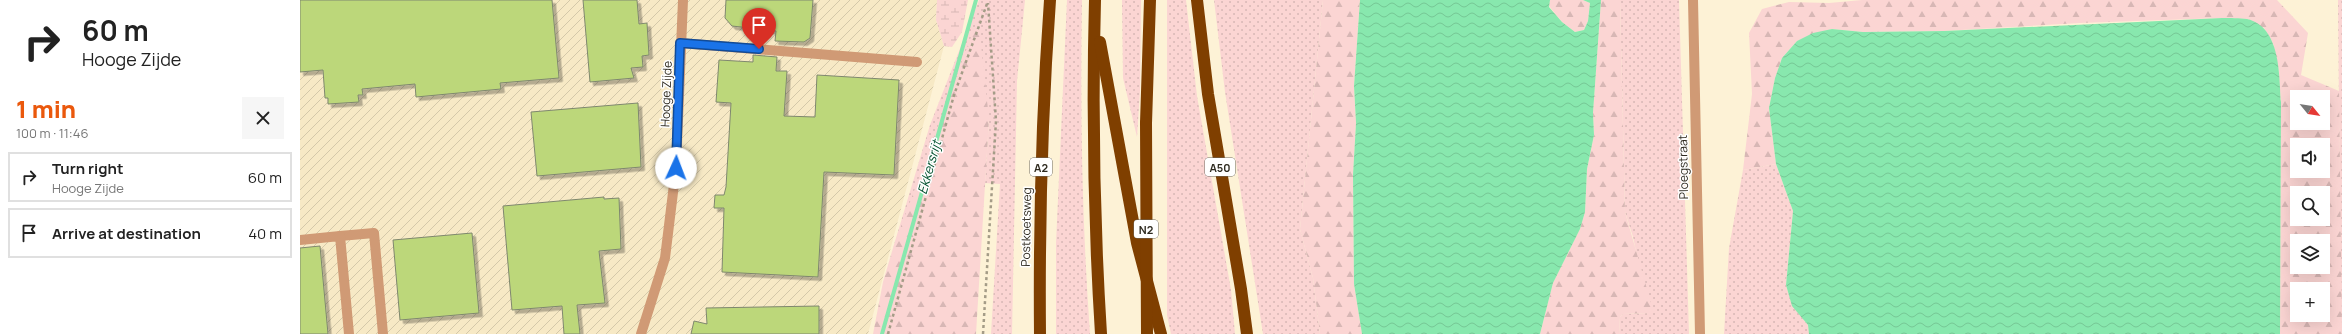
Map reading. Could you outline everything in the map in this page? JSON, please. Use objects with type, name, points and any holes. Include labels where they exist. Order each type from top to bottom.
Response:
[{"type":"highway","name":"Postkoetsweg","points":[[1040,334],[1039,235],[1050,0]]},
{"type":"highway","points":[[1095,0],[1096,238],[1101,334]]},
{"type":"highway","name":"N2","points":[[1147,334],[1146,123],[1150,0]]},
{"type":"highway","name":"A50","points":[[1196,0],[1208,94],[1241,288],[1247,334]]},
{"type":"highway","points":[[1095,14],[1137,244],[1161,334]]},
{"type":"street","name":"Hooge Zijde","points":[[640,334],[665,258],[676,168],[680,43],[683,0]]},
{"type":"street","name":"Ploegstraat","points":[[1692,0],[1700,334]]},
{"type":"street","points":[[680,43],[917,62]]},
{"type":"street","points":[[300,240],[374,233],[383,334]]},
{"type":"street","points":[[340,236],[349,334]]},
{"type":"path","points":[[888,334],[954,95],[988,0]]},
{"type":"path","points":[[983,334],[996,121],[988,0]]},
{"type":"shaded area","points":[[300,0],[937,0],[936,20],[944,46],[868,334],[300,334]]},
{"type":"green space","points":[[937,0],[968,0],[962,32],[952,47],[944,46],[936,20]]},
{"type":"green space","points":[[979,0],[1025,0],[1017,81],[1012,334],[991,334],[1000,184],[985,183],[989,119],[893,248],[930,125]]},
{"type":"green space","points":[[1067,0],[1082,0],[1082,167],[1090,334],[1056,334],[1056,243]]},
{"type":"green space","points":[[1122,0],[1141,0],[1140,91],[1137,137],[1123,78]]},
{"type":"green space","points":[[1167,0],[1186,0],[1197,96],[1231,290],[1235,334],[1171,334],[1167,315]]},
{"type":"green space","points":[[1214,0],[1323,0],[1300,229],[1313,278],[1320,334],[1263,334],[1225,92]]},
{"type":"green space","points":[[1323,0],[1360,0],[1354,86],[1356,123],[1353,175],[1354,284],[1362,334],[1320,334],[1313,278],[1300,229]]},
{"type":"green space","points":[[1550,0],[1583,0],[1590,3],[1588,21],[1584,30],[1575,32],[1562,22],[1549,6]]},
{"type":"green space","points":[[1601,0],[1620,0],[1625,212],[1653,310],[1649,313],[1623,314],[1620,317],[1619,334],[1540,334],[1553,283],[1580,229],[1585,212],[1587,169],[1594,135],[1593,113]]},
{"type":"green space","points":[[1620,0],[1679,0],[1689,334],[1619,334],[1620,317],[1623,314],[1649,313],[1633,237],[1625,212]]},
{"type":"green space","points":[[1862,0],[2277,0],[2308,33],[2301,75],[2339,91],[2342,334],[2280,334],[2281,102],[2278,66],[2273,43],[2264,28],[2248,19],[2222,18],[2080,23],[1944,31],[1863,32],[1832,29],[1797,41],[1782,58],[1775,78],[1769,108],[1776,164],[1743,170],[1752,94],[1749,33],[1762,9],[1789,2],[1829,3]]},
{"type":"green space","points":[[2338,0],[2342,0],[2342,334],[2341,334]]},
{"type":"green space","points":[[978,18],[989,119],[976,334],[873,334],[883,282],[893,248]]},
{"type":"green space","points":[[1776,164],[1793,211],[1786,285],[1792,305],[1808,325],[1809,334],[1724,334],[1729,248],[1743,170]]},
{"type":"water","points":[[1360,0],[1550,0],[1549,7],[1562,22],[1575,32],[1584,30],[1588,21],[1590,3],[1583,0],[1601,0],[1593,113],[1594,135],[1587,169],[1585,212],[1580,229],[1553,283],[1540,334],[1362,334],[1354,284],[1353,175],[1356,123],[1354,86]]},
{"type":"water","points":[[2222,18],[2247,19],[2258,24],[2266,32],[2276,53],[2280,79],[2281,102],[2280,334],[1809,334],[1808,325],[1792,306],[1786,285],[1793,211],[1776,164],[1769,108],[1775,78],[1782,58],[1797,41],[1813,33],[1832,29],[1863,32],[1944,31]]},
{"type":"building","points":[[300,0],[552,0],[559,78],[500,83],[501,89],[416,97],[415,84],[362,89],[363,95],[358,95],[359,102],[328,104],[328,98],[325,98],[323,70],[300,72]]},
{"type":"building","points":[[583,0],[637,0],[639,24],[647,23],[649,55],[642,56],[643,67],[631,68],[634,78],[590,82]]},
{"type":"building","points":[[726,0],[813,0],[810,38],[804,42],[775,41],[776,31],[732,26],[725,18]]},
{"type":"building","points":[[753,55],[777,57],[776,71],[787,71],[784,116],[815,117],[817,75],[899,80],[894,175],[824,172],[818,277],[722,272],[724,208],[714,208],[715,195],[724,195],[726,187],[731,103],[716,102],[719,60],[753,62]]},
{"type":"building","points":[[638,103],[641,167],[537,176],[531,112]]},
{"type":"building","points":[[604,197],[604,199],[619,198],[621,249],[599,251],[605,303],[577,305],[580,334],[564,334],[562,306],[512,310],[503,206]]},
{"type":"building","points":[[472,233],[479,313],[400,320],[393,240]]},
{"type":"building","points":[[320,246],[328,334],[300,334],[300,248]]},
{"type":"building","points":[[819,306],[819,334],[691,334],[694,321],[707,324],[706,308]]},
{"type":"waterway","name":"Ekkersrijt","points":[[882,334],[976,0]]},
{"type":"route","points":[[676,168],[680,43],[759,49]]}]
